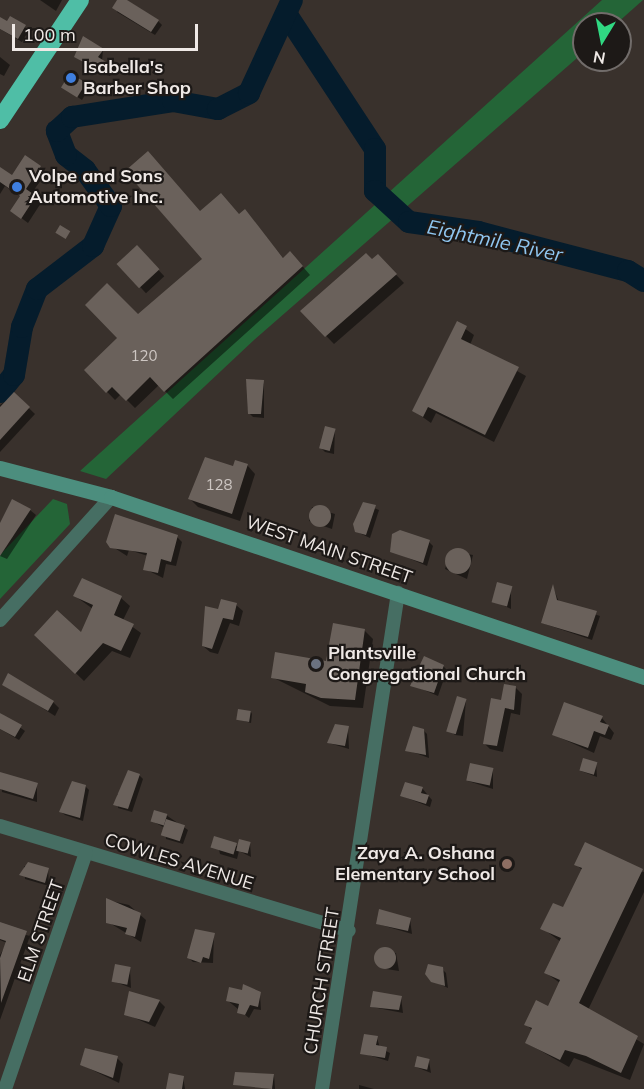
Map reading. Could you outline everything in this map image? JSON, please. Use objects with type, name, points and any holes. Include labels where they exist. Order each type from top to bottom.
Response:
[{"type":"highway","points":[[0,120],[80,0]]},
{"type":"main road","name":"WEST MAIN STREET","points":[[0,468],[111,497],[644,677]]},
{"type":"street","points":[[0,620],[111,497]]},
{"type":"street","name":"CHURCH STREET","points":[[322,1089],[349,932],[398,593]]},
{"type":"street","name":"COWLES AVENUE","points":[[0,826],[349,932]]},
{"type":"street","name":"ELM STREET","points":[[5,1089],[86,853]]},
{"type":"green space","points":[[602,0],[643,0],[630,12],[589,12]]},
{"type":"green space","points":[[572,27],[572,62],[254,340],[106,479],[80,471]]},
{"type":"green space","points":[[53,499],[67,504],[70,524],[0,599],[0,555]]},
{"type":"building","points":[[117,0],[127,0],[159,20],[151,32],[112,8]]},
{"type":"building","points":[[10,16],[26,25],[18,39],[0,29],[0,17],[7,21]]},
{"type":"building","points":[[83,36],[104,49],[98,57],[111,65],[106,74],[74,57]]},
{"type":"building","points":[[70,73],[86,83],[77,97],[61,87]]},
{"type":"building","points":[[148,151],[200,211],[221,193],[239,214],[245,209],[283,258],[290,251],[303,266],[164,392],[150,377],[126,401],[112,387],[106,393],[84,370],[117,338],[85,305],[107,283],[138,314],[202,259],[125,171]]},
{"type":"building","name":"Volpe and Sons Automotive Inc.","points":[[25,155],[41,166],[26,189],[36,196],[21,219],[10,211],[20,196],[0,182],[0,167],[12,175]]},
{"type":"building","points":[[60,225],[70,231],[66,239],[55,233]]},
{"type":"building","points":[[137,245],[160,269],[139,288],[117,264]]},
{"type":"building","points":[[366,253],[372,259],[378,254],[397,274],[325,337],[300,311]]},
{"type":"building","points":[[457,321],[467,326],[461,339],[519,367],[485,435],[428,407],[423,417],[412,411]]},
{"type":"building","points":[[246,379],[264,380],[261,414],[248,414]]},
{"type":"building","points":[[14,392],[30,407],[0,440],[0,407]]},
{"type":"building","points":[[325,426],[336,429],[330,451],[319,448]]},
{"type":"building","points":[[205,457],[233,466],[235,460],[248,464],[232,514],[188,499]]},
{"type":"building","points":[[12,499],[31,509],[0,556],[0,523]]},
{"type":"building","points":[[363,502],[376,505],[366,535],[355,532],[353,524]]},
{"type":"building","points":[[320,505],[328,508],[331,516],[328,524],[320,527],[312,524],[309,516],[312,508]]},
{"type":"building","points":[[115,514],[178,535],[171,562],[161,559],[158,573],[143,570],[147,553],[110,548],[106,542]]},
{"type":"building","points":[[400,530],[430,540],[423,563],[390,552],[392,534]]},
{"type":"building","points":[[458,548],[467,552],[471,561],[467,570],[458,574],[449,570],[445,561],[449,552]]},
{"type":"building","points":[[82,578],[122,596],[114,615],[134,624],[121,651],[103,643],[75,674],[34,635],[57,610],[81,632],[93,605],[73,596]]},
{"type":"building","points":[[497,582],[512,586],[507,606],[492,602]]},
{"type":"building","points":[[553,584],[557,600],[597,611],[588,637],[541,623]]},
{"type":"building","points":[[221,599],[237,603],[233,620],[223,618],[212,649],[202,646],[205,606],[218,609]]},
{"type":"building","name":"Plantsville Congregational Church","points":[[333,623],[365,629],[355,700],[321,698],[305,692],[306,684],[271,678],[275,652],[326,661]]},
{"type":"building","points":[[424,656],[444,665],[434,693],[410,686]]},
{"type":"building","points":[[8,673],[54,701],[48,711],[2,685]]},
{"type":"building","points":[[504,684],[516,686],[514,710],[505,708],[497,746],[483,744],[491,698],[501,700]]},
{"type":"building","points":[[457,696],[467,699],[456,734],[446,731]]},
{"type":"building","points":[[564,702],[603,716],[600,722],[609,725],[605,735],[594,731],[588,748],[552,735]]},
{"type":"building","points":[[238,709],[251,711],[249,722],[236,720]]},
{"type":"building","points":[[0,713],[22,725],[15,737],[0,729]]},
{"type":"building","points":[[335,724],[349,726],[345,746],[327,743]]},
{"type":"building","points":[[413,726],[424,729],[426,755],[405,751]]},
{"type":"building","points":[[583,758],[597,762],[594,775],[579,770]]},
{"type":"building","points":[[470,763],[493,768],[490,786],[466,781]]},
{"type":"building","points":[[128,770],[140,774],[128,809],[113,805]]},
{"type":"building","points":[[0,772],[38,783],[33,799],[0,789]]},
{"type":"building","points":[[72,781],[86,785],[80,818],[59,812]]},
{"type":"building","points":[[405,782],[423,787],[421,793],[429,795],[426,804],[400,796]]},
{"type":"building","points":[[154,810],[167,814],[164,826],[150,821]]},
{"type":"building","points":[[166,819],[185,825],[180,841],[161,835]]},
{"type":"building","points":[[214,836],[237,843],[233,854],[210,847]]},
{"type":"building","points":[[239,839],[251,842],[248,854],[236,851]]},
{"type":"building","points":[[585,842],[643,869],[579,1003],[638,1036],[621,1073],[586,1056],[565,1050],[560,1060],[525,1043],[532,1028],[524,1025],[536,1000],[548,1006],[560,980],[544,973],[561,938],[540,929],[553,903],[563,907],[582,868],[574,865]]},
{"type":"building","points":[[28,862],[49,868],[45,883],[19,875]]},
{"type":"building","points":[[106,898],[141,913],[135,937],[125,934],[127,928],[106,923]]},
{"type":"building","points":[[379,909],[411,918],[408,931],[376,924]]},
{"type":"building","points":[[0,922],[27,931],[1,1003],[0,958],[6,941],[0,939]]},
{"type":"building","points":[[195,929],[215,933],[209,959],[203,957],[201,963],[187,958]]},
{"type":"building","points":[[385,947],[393,950],[396,958],[393,966],[385,969],[377,966],[374,958],[377,950]]},
{"type":"building","points":[[115,964],[131,967],[127,985],[112,982]]},
{"type":"building","points":[[428,964],[443,967],[445,986],[431,982],[425,974]]},
{"type":"building","points":[[243,984],[261,992],[258,1007],[250,1005],[245,1015],[237,1013],[239,1004],[226,1001],[229,987],[242,990]]},
{"type":"building","points":[[129,991],[160,1000],[149,1022],[124,1015]]},
{"type":"building","points":[[373,991],[402,996],[399,1010],[370,1007]]},
{"type":"building","points":[[364,1034],[378,1036],[376,1045],[387,1047],[385,1058],[360,1054]]},
{"type":"building","points":[[85,1048],[118,1056],[113,1078],[80,1065]]},
{"type":"building","points":[[417,1056],[430,1059],[427,1070],[415,1067]]},
{"type":"building","points":[[235,1072],[274,1074],[272,1089],[233,1085]]},
{"type":"building","points":[[169,1073],[184,1076],[182,1089],[166,1089]]},
{"type":"waterway","points":[[0,392],[14,375],[22,327],[37,289],[93,246],[111,206],[85,170],[66,155],[57,131],[72,117],[173,101],[218,109],[249,93],[292,0]]},
{"type":"waterway","name":"Eightmile River","points":[[287,15],[375,149],[375,191],[409,222],[478,232],[628,271],[644,281]]},
{"type":"place","name":"Isabella's Barber Shop","points":[[71,78]]},
{"type":"place","name":"Volpe and Sons Automotive Inc.","points":[[17,187]]},
{"type":"place","name":"Plantsville Congregational Church","points":[[316,664]]},
{"type":"place","name":"Zaya A. Oshana Elementary School","points":[[507,864]]}]
